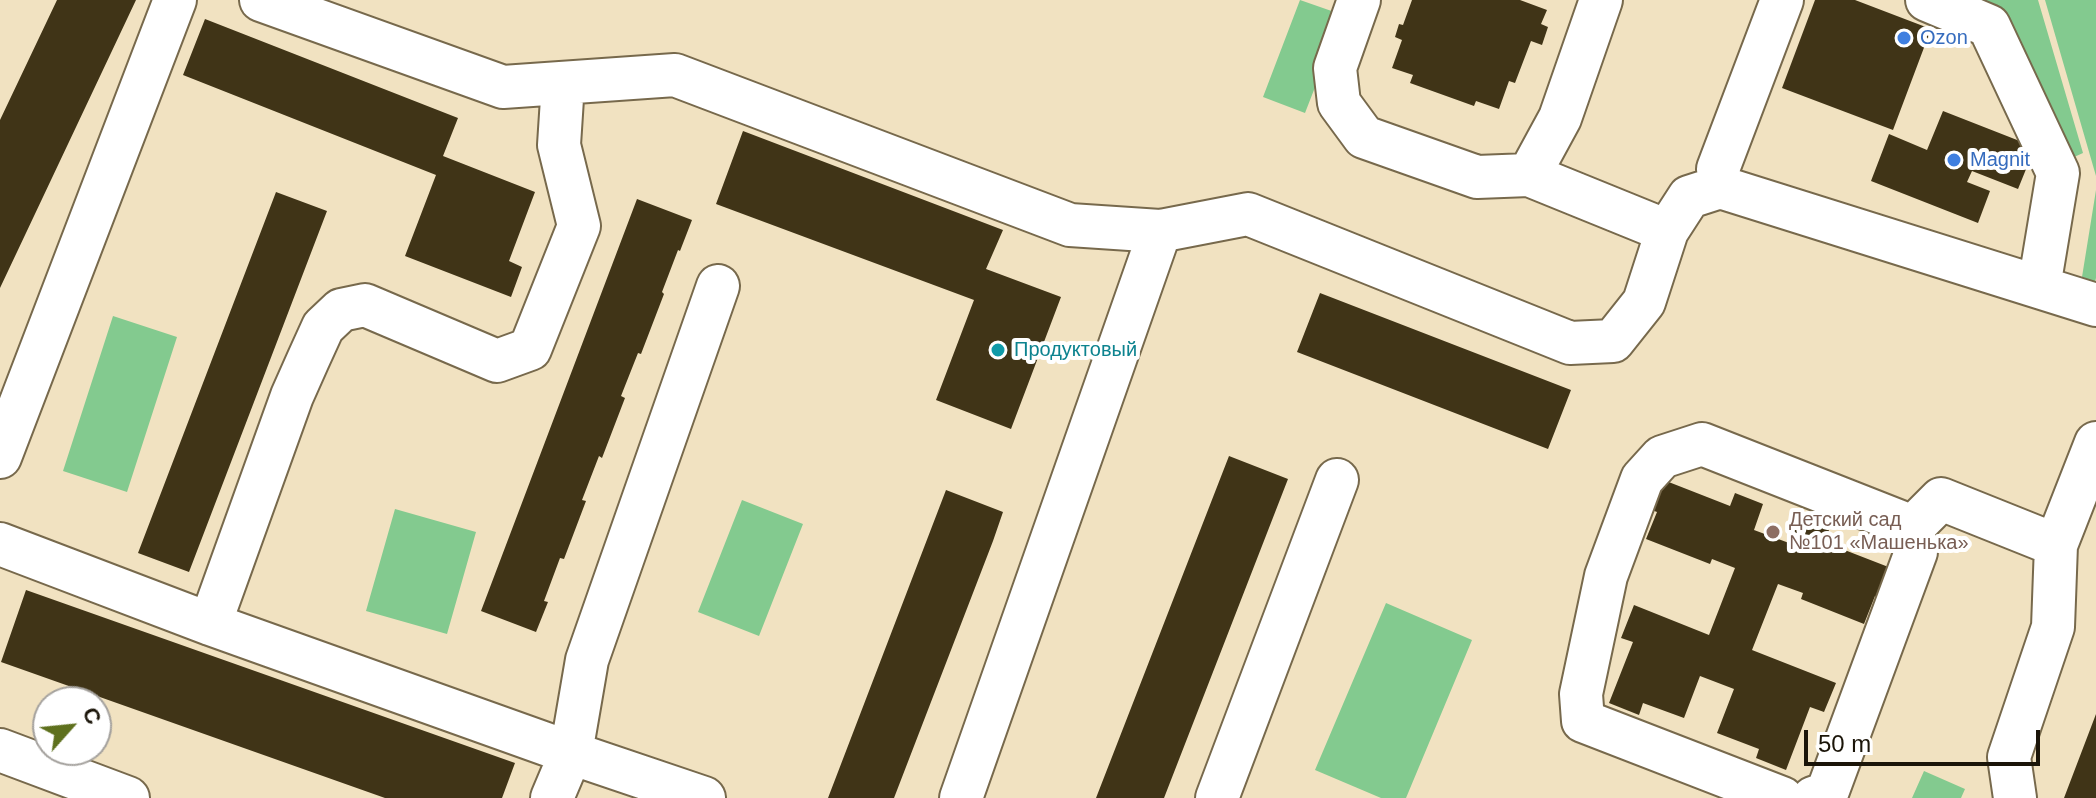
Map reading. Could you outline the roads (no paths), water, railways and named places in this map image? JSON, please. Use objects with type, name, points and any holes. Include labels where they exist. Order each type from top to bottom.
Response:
[{"type":"street","points":[[0,457],[175,0]]},
{"type":"street","points":[[261,0],[503,87],[675,75],[1070,225],[1160,231],[1248,214],[1570,343],[1613,341],[1644,302],[1667,231],[1689,197],[1720,187],[2096,305]]},
{"type":"street","points":[[1359,0],[1335,68],[1339,103],[1364,137],[1477,177],[1529,175],[1667,231]]},
{"type":"street","points":[[1529,175],[1560,118],[1601,0]]},
{"type":"street","points":[[1720,187],[1718,169],[1782,0]]},
{"type":"street","points":[[1927,0],[1989,26],[2058,173],[2039,287]]},
{"type":"street","points":[[210,624],[297,384],[323,327],[341,310],[365,305],[497,361],[530,349],[579,226],[559,145],[563,83]]},
{"type":"street","points":[[961,798],[1160,231]]},
{"type":"street","points":[[552,798],[571,753],[587,660],[718,286]]},
{"type":"street","points":[[2015,798],[2009,757],[2053,627],[2056,545],[2096,443]]},
{"type":"street","points":[[1782,798],[1583,721],[1581,694],[1606,576],[1642,479],[1662,457],[1702,444],[1913,527]]},
{"type":"street","points":[[1217,798],[1337,480]]},
{"type":"street","points":[[1913,527],[1941,499],[2056,545]]},
{"type":"street","points":[[1813,798],[1827,793],[1911,566],[1916,552],[1913,527]]},
{"type":"street","points":[[0,544],[210,624],[704,798]]},
{"type":"street","points":[[0,750],[128,798]]},
{"type":"place","name":"Ozon","points":[[1904,38]]},
{"type":"place","name":"Magnit","points":[[1954,160]]},
{"type":"place","name":"Продуктовый","points":[[998,350]]},
{"type":"place","name":"Детский сад №101 «Машенька»","points":[[1773,532]]}]
